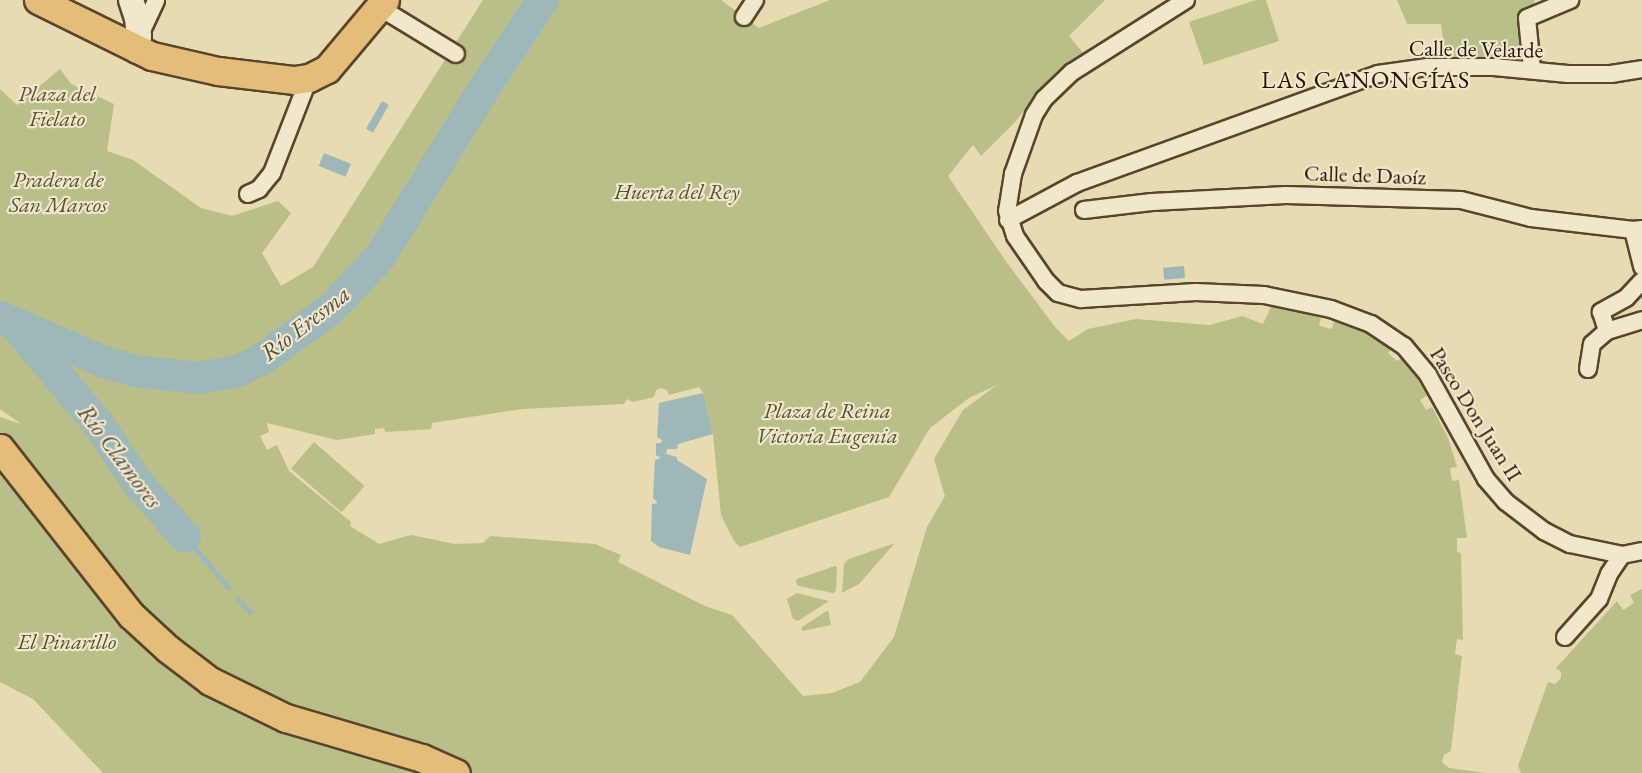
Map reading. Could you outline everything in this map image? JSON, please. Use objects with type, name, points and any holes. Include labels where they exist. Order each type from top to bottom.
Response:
[{"type":"main road","points":[[38,0],[138,43],[218,71],[262,78],[309,78],[327,69],[382,3]]},
{"type":"main road","points":[[0,448],[131,615],[168,650],[210,681],[286,718],[422,758],[456,773]]},
{"type":"street","points":[[130,0],[138,18],[138,43]]},
{"type":"street","points":[[138,43],[156,0]]},
{"type":"street","points":[[744,17],[755,0]]},
{"type":"street","points":[[1015,216],[1007,204],[1013,174],[1034,115],[1044,99],[1072,72],[1186,0]]},
{"type":"street","points":[[1532,69],[1527,18],[1570,0]]},
{"type":"street","points":[[382,3],[456,54]]},
{"type":"street","name":"Calle de Velarde","points":[[1015,216],[1077,183],[1378,74],[1428,67],[1532,69],[1611,74],[1642,69]]},
{"type":"street","points":[[248,194],[259,189],[272,173],[309,78]]},
{"type":"street","name":"Calle de Daoíz","points":[[1083,210],[1152,202],[1286,195],[1461,200],[1531,218],[1609,228],[1637,229]]},
{"type":"street","name":"Paseo Don Juan II","points":[[1015,216],[1018,243],[1046,281],[1065,296],[1081,299],[1196,292],[1264,295],[1331,309],[1371,324],[1404,346],[1428,375],[1486,479],[1506,502],[1544,531],[1570,544],[1622,555]]},
{"type":"street","points":[[1637,229],[1642,267]]},
{"type":"street","points":[[1607,331],[1601,312],[1626,298],[1642,281]]},
{"type":"street","points":[[1588,369],[1592,344],[1607,331],[1642,320]]},
{"type":"street","points":[[1565,637],[1599,598],[1609,574],[1622,555],[1642,551]]},
{"type":"green space","points":[[483,0],[721,0],[759,28],[830,0],[1105,0],[1069,36],[1084,54],[1057,71],[1014,123],[981,156],[973,145],[948,176],[1005,260],[1055,327],[1069,341],[1088,329],[1136,319],[1210,325],[1242,316],[1263,324],[1271,307],[1290,309],[1321,318],[1319,326],[1332,329],[1334,321],[1376,334],[1394,346],[1388,353],[1397,361],[1405,357],[1427,395],[1420,400],[1426,410],[1432,407],[1448,438],[1457,467],[1450,468],[1452,481],[1459,480],[1467,538],[1457,538],[1457,552],[1461,553],[1463,640],[1457,639],[1455,654],[1462,656],[1451,751],[1444,755],[1442,762],[1449,768],[1487,773],[103,773],[33,699],[0,682],[0,417],[21,424],[0,409],[0,89],[17,105],[60,69],[71,84],[114,104],[107,151],[133,160],[201,208],[232,216],[278,201],[291,213],[262,253],[281,286],[313,267]],"holes":[[[997,385],[963,410],[934,459],[945,496],[927,527],[894,637],[860,682],[832,693],[803,696],[732,615],[705,606],[618,562],[621,555],[595,544],[490,536],[483,543],[455,544],[411,535],[379,544],[350,526],[351,522],[289,471],[277,445],[267,450],[260,436],[269,432],[267,423],[337,440],[375,434],[375,429],[384,428],[385,432],[431,429],[432,423],[522,409],[624,404],[627,399],[633,402],[654,397],[656,390],[661,388],[667,390],[669,395],[699,387],[703,393],[713,434],[721,515],[734,541],[740,547],[889,497],[930,428],[969,398]]]},
{"type":"green space","points":[[1256,0],[1266,0],[1279,41],[1204,65],[1189,22]]},
{"type":"green space","points":[[1397,0],[1534,0],[1543,63],[1446,61],[1441,24],[1407,24]]},
{"type":"green space","points":[[314,442],[365,486],[342,512],[291,468]]},
{"type":"green space","points":[[895,543],[859,584],[842,593],[844,564],[849,559]]},
{"type":"green space","points":[[837,567],[836,591],[833,593],[798,586],[796,582],[797,579]]},
{"type":"green space","points":[[1642,589],[1642,773],[1521,773],[1518,766],[1548,682],[1555,684],[1561,678],[1561,672],[1556,668],[1617,601],[1623,610],[1634,603],[1630,595]]},
{"type":"green space","points":[[797,593],[829,601],[798,621],[793,619],[787,599]]},
{"type":"green space","points":[[828,610],[831,625],[802,631],[802,627]]},
{"type":"water","points":[[382,101],[389,105],[373,133],[366,129]]},
{"type":"water","points":[[324,153],[351,164],[346,177],[319,166]]},
{"type":"water","points":[[1184,266],[1185,278],[1164,280],[1163,268]]},
{"type":"water","points":[[703,393],[713,434],[678,444],[677,449],[667,449],[666,454],[677,457],[677,460],[707,479],[690,555],[659,547],[651,541],[652,504],[658,503],[653,498],[655,460],[661,458],[656,455],[656,443],[661,443],[662,440],[657,437],[659,403]]},
{"type":"waterway","name":"Río Eresma","points":[[0,317],[104,362],[135,371],[198,378],[238,371],[261,360],[331,309],[380,257],[482,92],[543,0]]},
{"type":"waterway","name":"Río Clamores","points":[[17,327],[98,424],[137,482],[185,537]]},
{"type":"waterway","name":"Río Clamores","points":[[185,537],[228,587]]},
{"type":"waterway","name":"Río Clamores","points":[[238,599],[250,612]]},
{"type":"district","name":"LAS CANONGÍAS","points":[[1366,80]]},
{"type":"park label","name":"Plaza del Fielato","points":[[57,106]]},
{"type":"park label","name":"Pradera de San Marcos","points":[[58,192]]},
{"type":"park label","name":"Huerta del Rey","points":[[677,192]]},
{"type":"park label","name":"Plaza de Reina Victoria Eugenia","points":[[827,422]]},
{"type":"park label","name":"El Pinarillo","points":[[67,642]]}]
